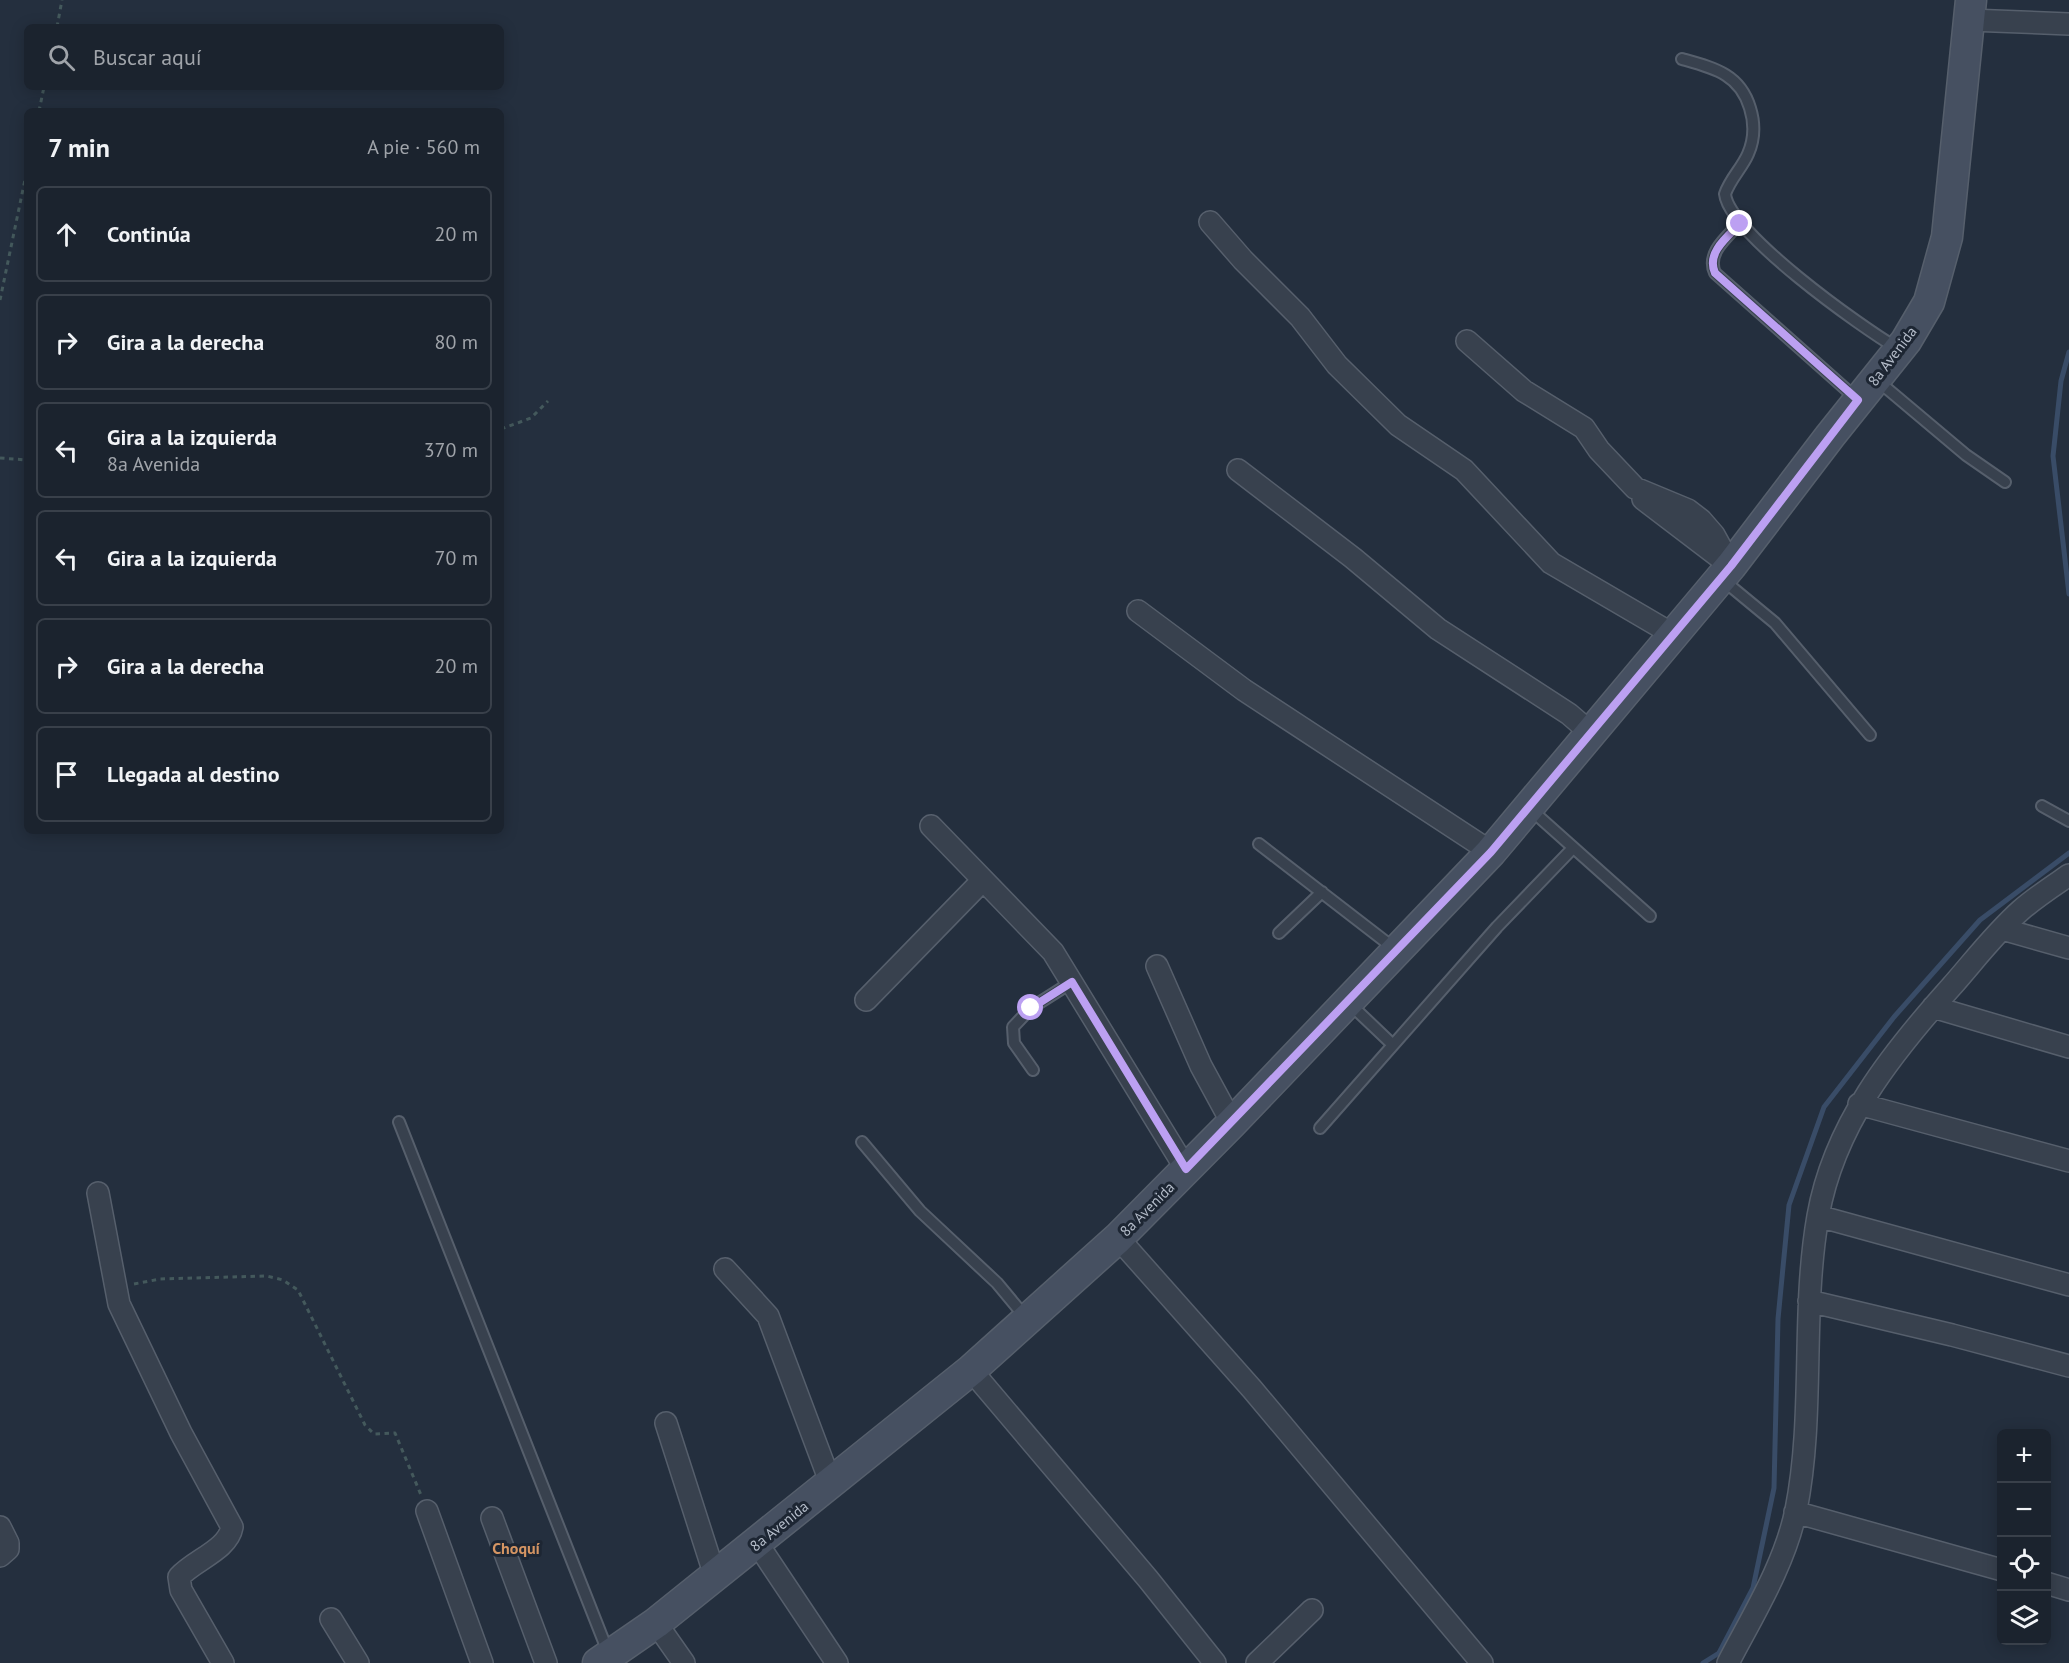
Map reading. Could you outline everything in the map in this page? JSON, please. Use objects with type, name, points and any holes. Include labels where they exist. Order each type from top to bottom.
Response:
[{"type":"street","points":[[1970,10],[2069,24]]},
{"type":"street","name":"8a Avenida","points":[[604,1659],[656,1623],[971,1370],[1118,1238],[1349,1002],[1491,852],[1674,635],[1900,349],[1929,302],[1942,258],[1970,10]]},
{"type":"street","points":[[1210,222],[1243,260],[1300,317],[1337,365],[1398,425],[1464,470],[1551,562],[1674,635]]},
{"type":"street","points":[[1467,340],[1524,391],[1584,428],[1593,438],[1604,466],[1610,474],[1726,572]]},
{"type":"street","points":[[1238,470],[1353,558],[1438,629],[1569,714],[1592,733]]},
{"type":"street","points":[[1138,610],[1244,690],[1491,852]]},
{"type":"street","points":[[931,825],[1053,952],[1186,1169]]},
{"type":"street","points":[[1728,1663],[1771,1582],[1795,1512],[1802,1469],[1809,1301],[1818,1216],[1832,1165],[1859,1104],[1898,1049],[2002,929],[2021,910],[2069,875]]},
{"type":"street","points":[[866,1000],[983,880]]},
{"type":"street","points":[[2002,929],[2069,948]]},
{"type":"street","points":[[1157,966],[1201,1066],[1232,1123]]},
{"type":"street","points":[[1933,1007],[2069,1047]]},
{"type":"street","points":[[1859,1104],[2069,1161]]},
{"type":"street","points":[[98,1193],[119,1304],[181,1433],[232,1527],[226,1542],[189,1566],[179,1577],[181,1590],[224,1663]]},
{"type":"street","points":[[1818,1216],[2069,1285]]},
{"type":"street","points":[[1118,1238],[1252,1389],[1482,1663]]},
{"type":"street","points":[[726,1269],[768,1316],[831,1484]]},
{"type":"street","points":[[1809,1301],[2069,1366]]},
{"type":"street","points":[[971,1370],[1148,1579],[1215,1663]]},
{"type":"street","points":[[666,1423],[715,1576]]},
{"type":"street","points":[[427,1510],[482,1663]]},
{"type":"street","points":[[1795,1512],[1997,1569]]},
{"type":"street","points":[[492,1518],[546,1663]]},
{"type":"street","points":[[0,1527],[9,1543],[8,1550],[0,1556]]},
{"type":"street","points":[[757,1543],[837,1663]]},
{"type":"street","points":[[2051,1585],[2069,1590]]},
{"type":"street","points":[[1257,1663],[1312,1610]]},
{"type":"street","points":[[331,1619],[358,1663]]},
{"type":"street","points":[[656,1623],[684,1663]]},
{"type":"lane","points":[[1683,59],[1725,73],[1743,89],[1748,99],[1754,128],[1753,142],[1725,194],[1730,211],[1740,224],[1807,284],[1853,320],[1900,349]]},
{"type":"lane","points":[[1740,224],[1713,257],[1712,267],[1715,273],[1867,389],[2005,482]]},
{"type":"lane","points":[[1726,572],[1775,622],[1870,735]]},
{"type":"lane","points":[[2042,806],[2069,821]]},
{"type":"lane","points":[[1529,808],[1650,916]]},
{"type":"lane","points":[[1259,844],[1398,951]]},
{"type":"lane","points":[[1320,1128],[1497,927],[1574,848]]},
{"type":"lane","points":[[1279,933],[1322,892]]},
{"type":"lane","points":[[1033,1070],[1014,1043],[1013,1027],[1031,1008],[1072,982]]},
{"type":"lane","points":[[1349,1002],[1393,1045]]},
{"type":"lane","points":[[399,1122],[604,1659]]},
{"type":"lane","points":[[862,1142],[920,1211],[997,1283],[1028,1320]]},
{"type":"path","points":[[58,24],[62,0]]},
{"type":"path","points":[[40,108],[43,90]]},
{"type":"path","points":[[0,300],[24,184]]},
{"type":"path","points":[[504,428],[531,418],[548,401]]},
{"type":"path","points":[[0,458],[24,460]]},
{"type":"path","points":[[114,1287],[160,1279],[267,1276],[283,1280],[298,1290],[365,1425],[374,1434],[394,1433],[427,1510]]},
{"type":"waterway","points":[[2069,352],[2061,381],[2053,456],[2069,594]]},
{"type":"waterway","points":[[1703,1663],[1719,1653],[1753,1588],[1774,1488],[1778,1319],[1789,1205],[1824,1107],[1894,1017],[1980,920],[2069,853]]},
{"type":"district","name":"Choquí","points":[[516,1548]]},
{"type":"route","points":[[1031,1008],[1072,982],[1186,1169],[1491,852],[1731,566],[1858,400],[1715,273],[1712,267],[1713,257],[1718,248],[1740,224]]}]
